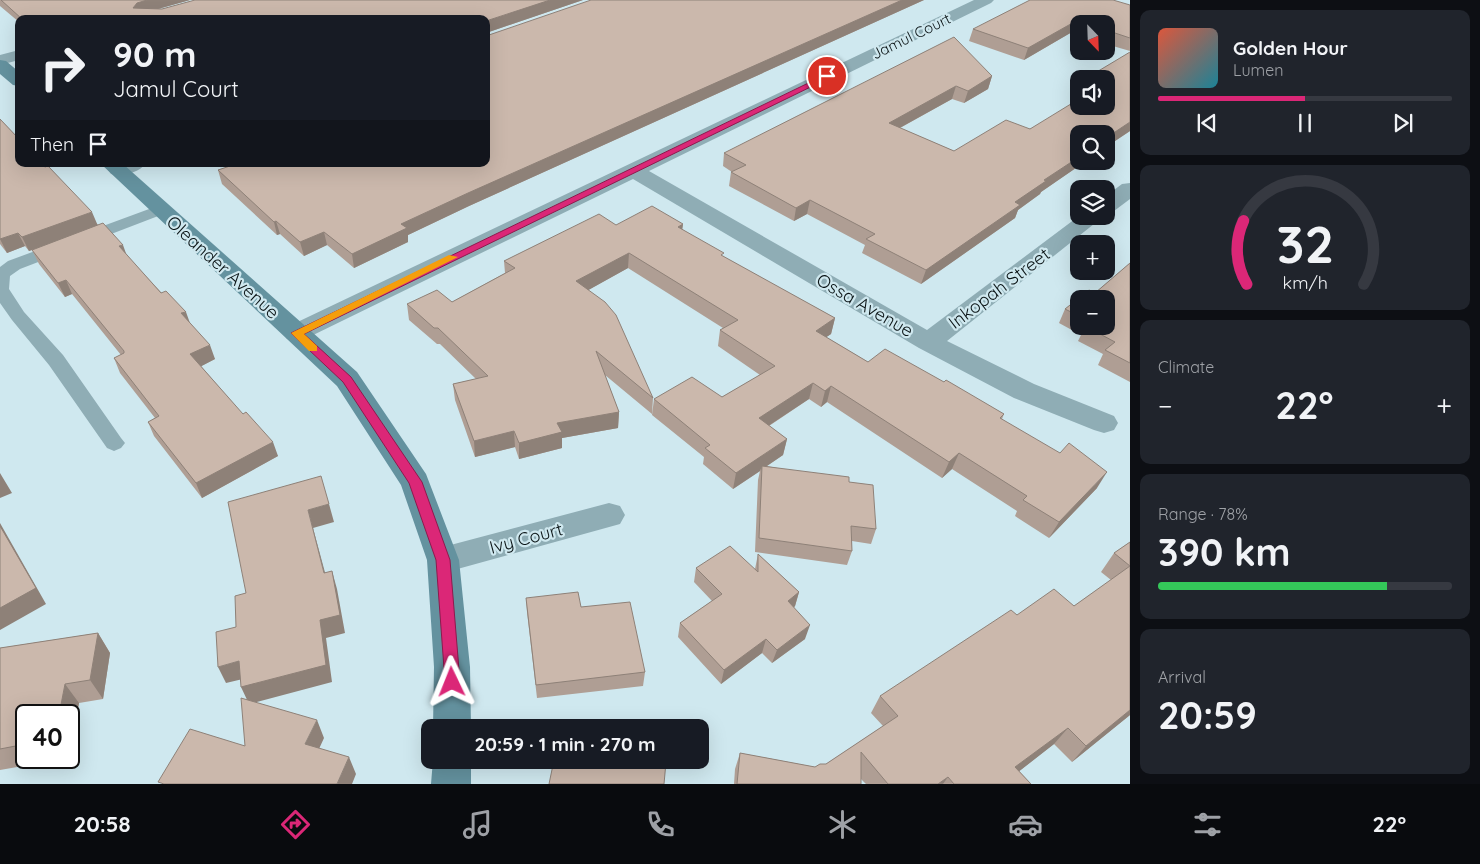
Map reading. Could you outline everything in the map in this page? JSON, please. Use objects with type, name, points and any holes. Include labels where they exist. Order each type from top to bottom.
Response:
[{"type":"street","name":"Jamul Court","points":[[296,333],[986,0]]},
{"type":"street","points":[[0,60],[15,55]]},
{"type":"street","points":[[0,64],[15,77]]},
{"type":"street","name":"Oleander Avenue","points":[[122,167],[160,210],[347,379],[415,482],[443,560],[452,667],[452,719]]},
{"type":"street","name":"Ossa Avenue","points":[[635,171],[928,342],[1024,391],[1104,423]]},
{"type":"street","points":[[1115,200],[1130,189]]},
{"type":"street","name":"Inkopah Street","points":[[928,342],[1081,225]]},
{"type":"street","name":"Ivy Court","points":[[443,560],[609,515]]},
{"type":"street","points":[[452,769],[452,784]]},
{"type":"lane","points":[[114,443],[56,360],[18,316],[0,289],[1,274],[14,265],[160,210]]},
{"type":"building","points":[[1,0],[147,0],[137,3],[133,8],[162,9],[195,0],[550,0],[490,20],[490,15],[18,15]]},
{"type":"building","points":[[591,0],[902,0],[468,193],[401,224],[407,228],[352,254],[324,232],[300,242],[276,221],[274,222],[218,170],[227,167],[490,167],[490,35]]},
{"type":"building","points":[[1030,0],[1113,0],[1130,5],[1130,38],[1115,33],[1115,15],[1070,15],[1070,24],[1028,48],[973,29]]},
{"type":"building","points":[[954,37],[992,76],[968,91],[956,86],[889,123],[954,151],[1006,120],[1030,129],[1070,105],[1070,115],[1115,115],[1115,70],[1100,70],[1130,52],[1130,122],[1115,132],[1115,125],[1070,125],[1070,163],[1015,202],[1020,205],[926,270],[866,239],[875,234],[810,200],[796,208],[731,172],[746,165],[724,153]]},
{"type":"building","points":[[0,119],[15,135],[15,167],[49,167],[92,212],[22,237],[18,233],[0,239]]},
{"type":"building","points":[[652,206],[683,224],[678,227],[724,253],[721,255],[835,318],[816,331],[868,362],[885,349],[944,382],[946,380],[1004,414],[1000,418],[1060,453],[1069,443],[1107,472],[1059,522],[1023,500],[1027,496],[959,453],[949,462],[831,386],[825,391],[813,383],[759,418],[787,439],[736,473],[705,448],[710,445],[654,399],[692,377],[722,397],[775,366],[720,330],[738,320],[629,253],[576,281],[605,302],[616,315],[653,398],[596,351],[619,412],[557,423],[562,432],[519,443],[514,431],[474,441],[453,384],[488,376],[438,328],[434,328],[407,304],[437,290],[452,302],[515,268],[504,261],[599,214],[616,225]]},
{"type":"building","points":[[103,223],[123,245],[119,246],[161,293],[166,291],[186,312],[181,313],[210,345],[190,354],[243,414],[246,412],[273,442],[196,483],[148,422],[159,416],[114,358],[124,353],[124,351],[66,280],[58,283],[32,250]]},
{"type":"building","points":[[1130,263],[1130,363],[1105,350],[1115,342],[1102,335],[1115,335],[1115,290],[1098,290],[1110,280],[1115,280],[1115,276]]},
{"type":"building","points":[[1070,305],[1070,312],[1065,309]]},
{"type":"building","points":[[762,466],[849,477],[849,482],[873,485],[876,529],[851,526],[852,551],[759,538]]},
{"type":"building","points":[[321,476],[329,504],[308,510],[324,573],[332,571],[340,615],[320,620],[326,665],[241,687],[239,661],[218,667],[216,632],[236,627],[235,596],[246,593],[228,502]]},
{"type":"building","points":[[0,526],[36,588],[0,608]]},
{"type":"building","points":[[1130,542],[1130,566],[1114,553]]},
{"type":"building","points":[[730,546],[758,572],[758,554],[799,592],[788,601],[810,625],[777,650],[766,639],[724,670],[680,623],[722,594],[696,568]]},
{"type":"building","points":[[1130,566],[1130,710],[1086,746],[1068,728],[1015,767],[1031,784],[954,784],[948,777],[938,784],[888,784],[861,752],[861,784],[737,784],[740,753],[815,767],[820,764],[826,764],[898,716],[880,696],[1011,610],[1017,615],[1054,589],[1074,606]]},
{"type":"building","points":[[578,592],[581,607],[630,602],[645,672],[536,685],[526,598]]},
{"type":"building","points":[[98,633],[90,680],[65,684],[61,704],[15,704],[15,746],[0,749],[0,648]]},
{"type":"building","points":[[241,698],[317,720],[305,744],[349,757],[337,784],[164,784],[158,782],[190,729],[245,746]]},
{"type":"building","points":[[552,769],[665,769],[664,784],[549,784]]},
{"type":"slow traffic","points":[[313,349],[296,333],[453,257]]},
{"type":"route","points":[[452,682],[443,560],[415,482],[347,379],[296,333],[635,171],[827,76]]}]
